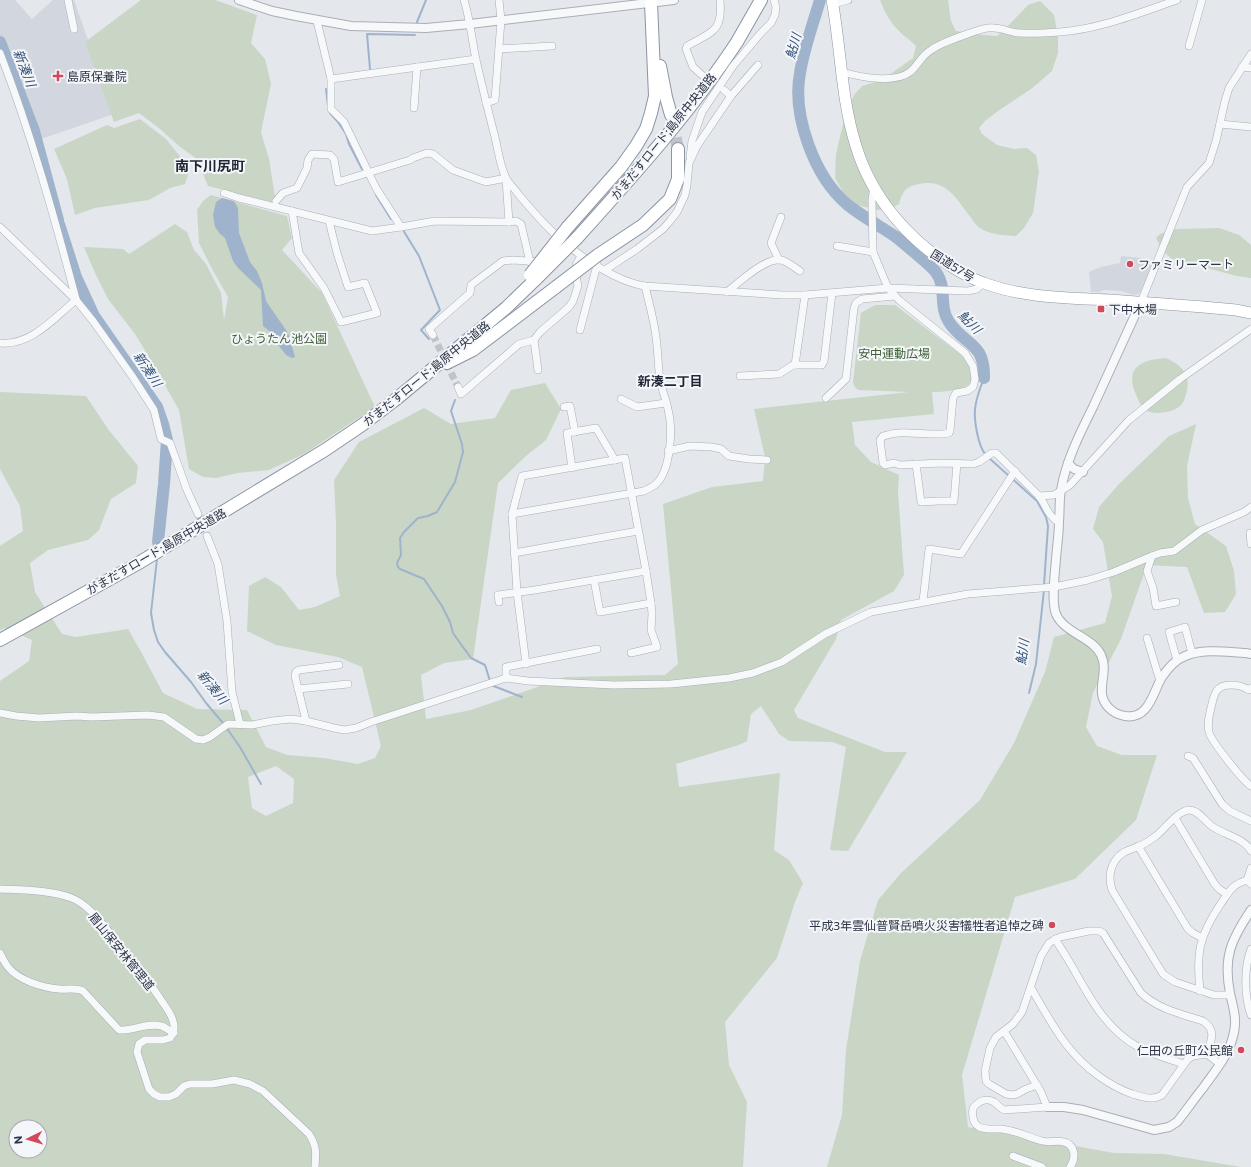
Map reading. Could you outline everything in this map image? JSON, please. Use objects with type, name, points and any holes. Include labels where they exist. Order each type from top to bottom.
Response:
[{"type":"highway","name":"がまだすロード;島原中央道路","points":[[0,640],[137,564],[325,450],[362,425],[506,308],[533,276],[577,238],[640,168],[737,42],[760,1]]},
{"type":"highway","name":"国道57号","points":[[833,2],[846,108],[850,127],[864,168],[874,187],[895,218],[912,236],[946,263],[967,276],[983,283],[1022,294],[1141,302],[1236,310],[1251,313]]},
{"type":"highway","points":[[533,276],[567,228],[621,167],[646,129],[655,96],[651,3]]},
{"type":"highway","points":[[652,17],[661,70],[671,114]]},
{"type":"highway","points":[[428,372],[473,350],[556,287],[598,260],[643,225],[670,199],[678,179],[678,149]]},
{"type":"street","points":[[68,0],[74,28]]},
{"type":"street","points":[[239,0],[272,10],[317,20],[351,26],[395,28],[426,28],[470,24],[674,0]]},
{"type":"street","points":[[464,0],[486,103],[502,168],[506,178],[539,218],[562,242],[581,256],[598,260],[605,270],[630,283],[645,286],[782,295],[805,295],[888,288],[973,291],[983,283]]},
{"type":"street","points":[[486,103],[496,100],[501,20],[499,0]]},
{"type":"street","points":[[702,75],[693,67],[686,50],[687,46],[716,27],[721,18],[720,0]]},
{"type":"street","points":[[605,270],[637,249],[662,229],[677,212],[685,195],[692,141],[702,112],[733,66],[771,23],[775,16],[776,7],[774,0]]},
{"type":"street","points":[[833,2],[848,0]]},
{"type":"street","points":[[842,72],[868,78],[895,78],[904,76],[911,71],[932,48],[974,31],[994,28],[1028,34],[1060,32],[1085,28],[1127,17],[1177,0]]},
{"type":"street","points":[[1189,46],[1202,0]]},
{"type":"street","points":[[317,20],[331,79],[331,109],[344,122],[389,210],[402,227]]},
{"type":"street","points":[[499,49],[552,46]]},
{"type":"street","points":[[0,53],[32,145],[62,244],[76,300]]},
{"type":"street","points":[[1251,54],[1229,88],[1209,163],[1187,188],[1141,302],[1068,463],[1060,492],[1059,522],[1051,587],[1055,613],[1058,618],[1064,625],[1096,648],[1101,654],[1104,669],[1101,684],[1102,699],[1115,713],[1125,716],[1135,716],[1144,712],[1167,670],[1177,660],[1192,653],[1212,651],[1251,654]]},
{"type":"street","points":[[331,79],[476,60]]},
{"type":"street","points":[[689,163],[698,146],[731,96],[758,65]]},
{"type":"street","points":[[414,108],[417,67]]},
{"type":"street","points":[[1242,67],[1251,68]]},
{"type":"street","points":[[724,90],[731,96]]},
{"type":"street","points":[[1220,124],[1251,127]]},
{"type":"street","points":[[276,201],[283,193],[297,188],[307,168],[308,160],[312,154],[330,155],[334,159],[338,182],[427,154],[433,154],[453,170],[486,182],[506,178]]},
{"type":"street","points":[[506,178],[509,222]]},
{"type":"street","points":[[874,187],[872,200],[873,252],[888,288],[895,296],[965,353],[975,372],[973,387],[967,391],[956,393],[953,398],[950,431],[947,435],[899,433],[883,436],[881,438],[883,464],[894,462],[900,465],[976,463],[989,455],[996,453],[1013,475],[1039,496],[1050,516],[1059,522]]},
{"type":"street","points":[[224,193],[372,231],[436,221],[519,222],[521,224],[530,262]]},
{"type":"street","points":[[292,211],[299,253],[324,288],[341,322],[377,313],[365,283],[348,287],[337,253],[330,221]]},
{"type":"street","points":[[779,260],[771,243],[781,217]]},
{"type":"street","points":[[0,227],[76,300],[132,376],[154,410],[162,438],[170,443],[187,490],[198,514]]},
{"type":"street","points":[[432,336],[429,328],[470,293],[471,285],[499,263],[508,260],[543,262],[562,242]]},
{"type":"street","points":[[837,246],[873,252]]},
{"type":"street","points":[[458,387],[461,394],[519,344],[534,340],[540,332],[574,301],[578,286],[576,265],[581,256]]},
{"type":"street","points":[[580,330],[598,260]]},
{"type":"street","points":[[727,292],[749,275],[774,260],[783,260],[800,271]]},
{"type":"street","points":[[512,514],[632,494],[651,488],[657,483],[666,466],[671,432],[670,420],[662,387],[656,336],[645,286]]},
{"type":"street","points":[[740,376],[779,374],[795,365],[820,365],[823,363],[832,293]]},
{"type":"street","points":[[795,365],[805,295]]},
{"type":"street","points":[[826,398],[846,380],[854,308],[856,302],[862,299],[895,296]]},
{"type":"street","points":[[0,343],[18,342],[37,333],[76,300]]},
{"type":"street","points":[[1039,496],[1054,495],[1070,485],[1129,420],[1186,375],[1251,329]]},
{"type":"street","points":[[534,340],[538,370]]},
{"type":"street","points":[[622,399],[637,407],[666,402]]},
{"type":"street","points":[[564,407],[570,406],[575,432]]},
{"type":"street","points":[[572,468],[566,433],[596,428],[615,460]]},
{"type":"street","points":[[668,451],[690,446],[721,449],[729,456],[767,460]]},
{"type":"street","points":[[526,664],[517,592],[512,514],[522,476],[625,458],[651,603],[652,614],[650,630],[657,647],[631,653]]},
{"type":"street","points":[[916,464],[921,502],[950,502],[954,501],[956,463]]},
{"type":"street","points":[[1068,463],[1074,469],[1083,472]]},
{"type":"street","points":[[923,601],[928,549],[962,554],[1013,475]]},
{"type":"street","points":[[0,713],[39,718],[148,715],[164,717],[196,739],[203,740],[210,737],[226,725],[252,725],[291,719],[344,730],[356,728],[506,678],[528,681],[614,685],[671,684],[729,678],[753,673],[782,662],[825,634],[871,612],[923,601],[968,594],[1051,587],[1088,580],[1114,572],[1160,553],[1174,551],[1202,530],[1247,512],[1251,507]]},
{"type":"street","points":[[514,554],[638,531]]},
{"type":"street","points":[[1251,533],[1251,544]]},
{"type":"street","points":[[207,536],[218,564],[227,621],[232,692],[240,724]]},
{"type":"street","points":[[1152,556],[1147,571],[1153,588],[1156,606],[1176,602]]},
{"type":"street","points":[[499,602],[498,595],[646,571]]},
{"type":"street","points":[[594,580],[596,612],[651,603]]},
{"type":"street","points":[[1177,660],[1169,632],[1185,627],[1192,653]]},
{"type":"street","points":[[1147,638],[1160,681]]},
{"type":"street","points":[[506,678],[506,667],[597,649]]},
{"type":"street","points":[[306,721],[295,676],[297,671],[339,664]]},
{"type":"street","points":[[298,689],[348,684]]},
{"type":"street","points":[[1250,691],[1242,686],[1235,685],[1225,685],[1220,687],[1213,696],[1208,725],[1210,736],[1242,779],[1251,786]]},
{"type":"street","points":[[1188,756],[1193,758],[1225,808],[1251,821]]},
{"type":"street","points":[[1230,995],[1218,996],[1200,991],[1170,980],[1160,971],[1112,890],[1110,870],[1114,861],[1124,852],[1156,836],[1183,812],[1191,810],[1214,828],[1246,844],[1251,851]]},
{"type":"street","points":[[1175,818],[1214,883],[1219,889],[1227,894]]},
{"type":"street","points":[[1138,846],[1188,929],[1193,934],[1202,938]]},
{"type":"street","points":[[1200,991],[1198,963],[1202,938],[1206,927],[1227,894],[1237,884],[1249,882],[1251,868]]},
{"type":"street","name":"眉山保安林管理道","points":[[0,889],[48,892],[63,895],[76,900],[88,909],[149,981],[171,1016],[174,1023],[174,1033]]},
{"type":"street","points":[[1070,1167],[1074,1163],[1074,1152],[1068,1144],[1063,1142],[1043,1141],[1002,1129],[984,1129],[975,1124],[973,1119],[973,1108],[980,1101],[990,1100],[1001,1108],[1008,1110],[1047,1107],[1073,1108],[1154,1130],[1164,1129],[1177,1122],[1220,1064],[1228,1050],[1234,1031],[1235,1022],[1235,1012],[1230,995],[1227,968],[1229,953],[1233,940],[1251,910]]},
{"type":"street","points":[[1037,1085],[1017,1094],[1006,1094],[986,1081],[985,1071],[990,1048],[996,1037],[1013,1024],[1022,1012],[1041,956],[1049,943],[1066,935],[1094,930],[1103,934],[1140,992],[1149,1000],[1167,1009],[1204,1021],[1208,1024],[1211,1028],[1212,1037],[1207,1054]]},
{"type":"street","points":[[1055,939],[1099,1012],[1108,1023],[1138,1047],[1184,1064]]},
{"type":"street","points":[[1251,949],[1247,959],[1245,976],[1248,1004],[1251,1015]]},
{"type":"street","points":[[0,953],[8,968],[19,977],[42,986],[60,989],[78,988],[83,991],[119,1030],[153,1025],[162,1026],[174,1033],[170,1038],[163,1040],[145,1040],[139,1044],[138,1052],[149,1089],[154,1094],[160,1097],[169,1096],[176,1094],[184,1086],[190,1084],[212,1084],[234,1080],[250,1084],[263,1091],[309,1134],[316,1151],[315,1167]]},
{"type":"street","points":[[1031,988],[1069,1049],[1091,1070],[1129,1093],[1154,1099],[1162,1095],[1184,1064],[1193,1056],[1207,1054],[1220,1064]]},
{"type":"street","points":[[1004,1030],[1037,1085],[1047,1107]]},
{"type":"street","points":[[1013,1156],[1042,1167]]},
{"type":"shaded area","name":"島原保養院","points":[[0,0],[15,0],[32,19],[53,0],[74,0],[114,114],[41,139],[0,38]]},
{"type":"shaded area","points":[[1121,256],[1141,258],[1152,264],[1141,291],[1134,295],[1121,291],[1104,290],[1099,292],[1091,292],[1089,272],[1101,267],[1120,263]]},
{"type":"green space","points":[[141,0],[215,0],[257,15],[251,43],[265,59],[271,84],[261,132],[269,159],[276,203],[208,186],[197,159],[139,113],[114,122],[85,42]]},
{"type":"green space","points":[[880,0],[948,0],[951,21],[956,31],[983,35],[997,36],[1028,5],[1040,1],[1054,15],[1058,36],[1058,53],[1052,71],[1031,89],[985,121],[979,128],[982,134],[997,145],[1014,149],[1027,148],[1036,155],[1039,171],[1033,213],[1024,228],[1016,236],[992,233],[980,228],[956,198],[944,187],[937,184],[929,183],[911,186],[903,193],[899,204],[890,209],[877,210],[857,205],[843,192],[835,178],[836,154],[843,124],[854,95],[862,86],[882,80],[913,58],[916,46],[893,24],[885,12]]},
{"type":"green space","points":[[140,119],[166,139],[190,169],[185,184],[170,188],[149,200],[95,208],[75,215],[67,179],[54,149],[107,125],[114,128]]},
{"type":"green space","name":"ひょうたん池公園","points":[[211,195],[287,216],[292,238],[282,250],[322,293],[375,407],[304,454],[269,470],[237,473],[216,478],[203,477],[189,469],[179,410],[135,334],[108,299],[84,247],[123,249],[129,254],[175,224],[187,232],[194,250],[206,264],[221,293],[224,320],[228,297],[199,243],[197,210],[203,201]]},
{"type":"green space","points":[[1219,228],[1239,235],[1251,245],[1251,278],[1237,276],[1172,259],[1162,250],[1156,238],[1160,234],[1176,229]]},
{"type":"green space","name":"安中運動広場","points":[[875,305],[895,305],[960,354],[970,367],[972,375],[971,383],[967,386],[947,391],[932,392],[934,414],[852,422],[855,445],[871,462],[899,475],[898,492],[904,575],[894,591],[841,620],[836,639],[794,710],[798,718],[885,752],[907,752],[848,851],[830,850],[846,747],[832,742],[789,741],[779,734],[761,706],[751,714],[747,741],[739,745],[676,764],[679,787],[780,773],[774,850],[789,860],[803,883],[795,902],[777,958],[725,1022],[729,1065],[747,1102],[743,1167],[0,1167],[0,681],[29,661],[32,640],[5,628],[0,630],[0,546],[23,531],[20,506],[0,469],[0,392],[86,396],[108,429],[138,466],[136,483],[111,499],[99,530],[88,540],[48,550],[30,563],[35,592],[62,634],[76,637],[128,629],[163,693],[197,709],[247,710],[266,747],[287,755],[324,758],[358,764],[375,758],[381,746],[362,667],[338,657],[276,645],[247,631],[249,586],[265,577],[281,587],[299,610],[315,607],[340,596],[336,575],[334,480],[359,442],[424,408],[451,424],[495,418],[511,390],[545,383],[561,409],[546,440],[526,456],[498,483],[473,659],[444,663],[421,675],[426,719],[471,710],[566,677],[665,675],[678,664],[663,504],[712,487],[763,481],[765,457],[754,409],[909,392],[859,390],[855,387],[853,382],[861,313]],"holes":[[[276,766],[294,779],[293,803],[266,816],[252,808],[248,777]]]},
{"type":"green space","points":[[1166,358],[1177,364],[1187,377],[1188,388],[1185,398],[1178,408],[1168,412],[1157,413],[1148,411],[1144,409],[1135,392],[1133,376],[1135,370],[1138,366],[1150,360]]},
{"type":"green space","points":[[1196,424],[1187,466],[1188,498],[1195,524],[1226,546],[1234,571],[1236,594],[1225,612],[1204,613],[1187,567],[1147,565],[1121,639],[1093,693],[1086,727],[1097,746],[1122,755],[1157,755],[1136,820],[1075,879],[1015,897],[962,1075],[968,1127],[1114,1153],[1164,1154],[1241,1167],[827,1167],[842,1115],[846,1050],[860,961],[878,900],[901,873],[980,800],[1014,743],[1045,672],[1054,637],[1105,623],[1112,596],[1103,542],[1093,529],[1099,507],[1119,484],[1169,436]]},
{"type":"water","points":[[222,198],[234,201],[238,208],[239,233],[250,262],[257,271],[262,283],[266,301],[288,333],[295,357],[292,358],[286,355],[276,342],[273,334],[263,326],[261,290],[238,268],[233,261],[225,238],[215,227],[213,215],[216,202]]},
{"type":"waterway","points":[[417,22],[426,0]]},
{"type":"waterway","name":"鮎川","points":[[820,0],[804,54],[798,90],[799,107],[808,144],[825,178],[836,193],[860,214],[896,237],[935,271],[941,283],[946,316],[955,330],[978,351],[981,357],[984,378]]},
{"type":"waterway","points":[[370,69],[367,34],[415,35]]},
{"type":"waterway","name":"新湊川","points":[[0,42],[34,131],[58,220]]},
{"type":"waterway","points":[[326,89],[328,106]]},
{"type":"waterway","points":[[329,110],[346,134],[349,144],[362,169]]},
{"type":"waterway","points":[[376,195],[391,219]]},
{"type":"waterway","name":"新湊川","points":[[59,224],[76,277],[94,316],[157,407],[163,424],[167,440],[158,542]]},
{"type":"waterway","points":[[403,230],[419,256],[440,310],[421,330],[429,339]]},
{"type":"waterway","name":"鮎川","points":[[984,378],[977,397],[975,414],[979,440],[986,455]]},
{"type":"waterway","points":[[455,400],[451,411],[462,444],[463,452],[455,482],[437,512],[418,518],[404,532],[400,538],[401,555],[397,563],[400,569],[424,579],[442,606],[450,622],[453,633],[471,658],[485,665],[490,681]]},
{"type":"waterway","name":"鮎川","points":[[989,458],[1037,501],[1046,517],[1048,526],[1044,585]]},
{"type":"waterway","name":"新湊川","points":[[157,559],[151,613],[158,642],[223,723],[240,747],[261,784]]},
{"type":"waterway","name":"鮎川","points":[[1029,693],[1036,664],[1044,590]]},
{"type":"waterway","points":[[491,685],[522,697]]},
{"type":"tunnel","points":[[672,120],[678,149]]},
{"type":"tunnel","points":[[433,335],[458,387]]},
{"type":"tunnel","points":[[198,514],[207,536]]},
{"type":"place","name":"島原保養院","points":[[58,76]]},
{"type":"place","name":"ファミリーマート","points":[[1130,264]]},
{"type":"place","name":"下中木場","points":[[1101,309]]},
{"type":"place","name":"平成3年雲仙普賢岳噴火災害犠牲者追悼之碑","points":[[1052,925]]},
{"type":"place","name":"仁田の丘町公民館","points":[[1241,1050]]},
{"type":"district","name":"南下川尻町","points":[[210,165]]},
{"type":"district","name":"新湊二丁目","points":[[670,381]]}]
